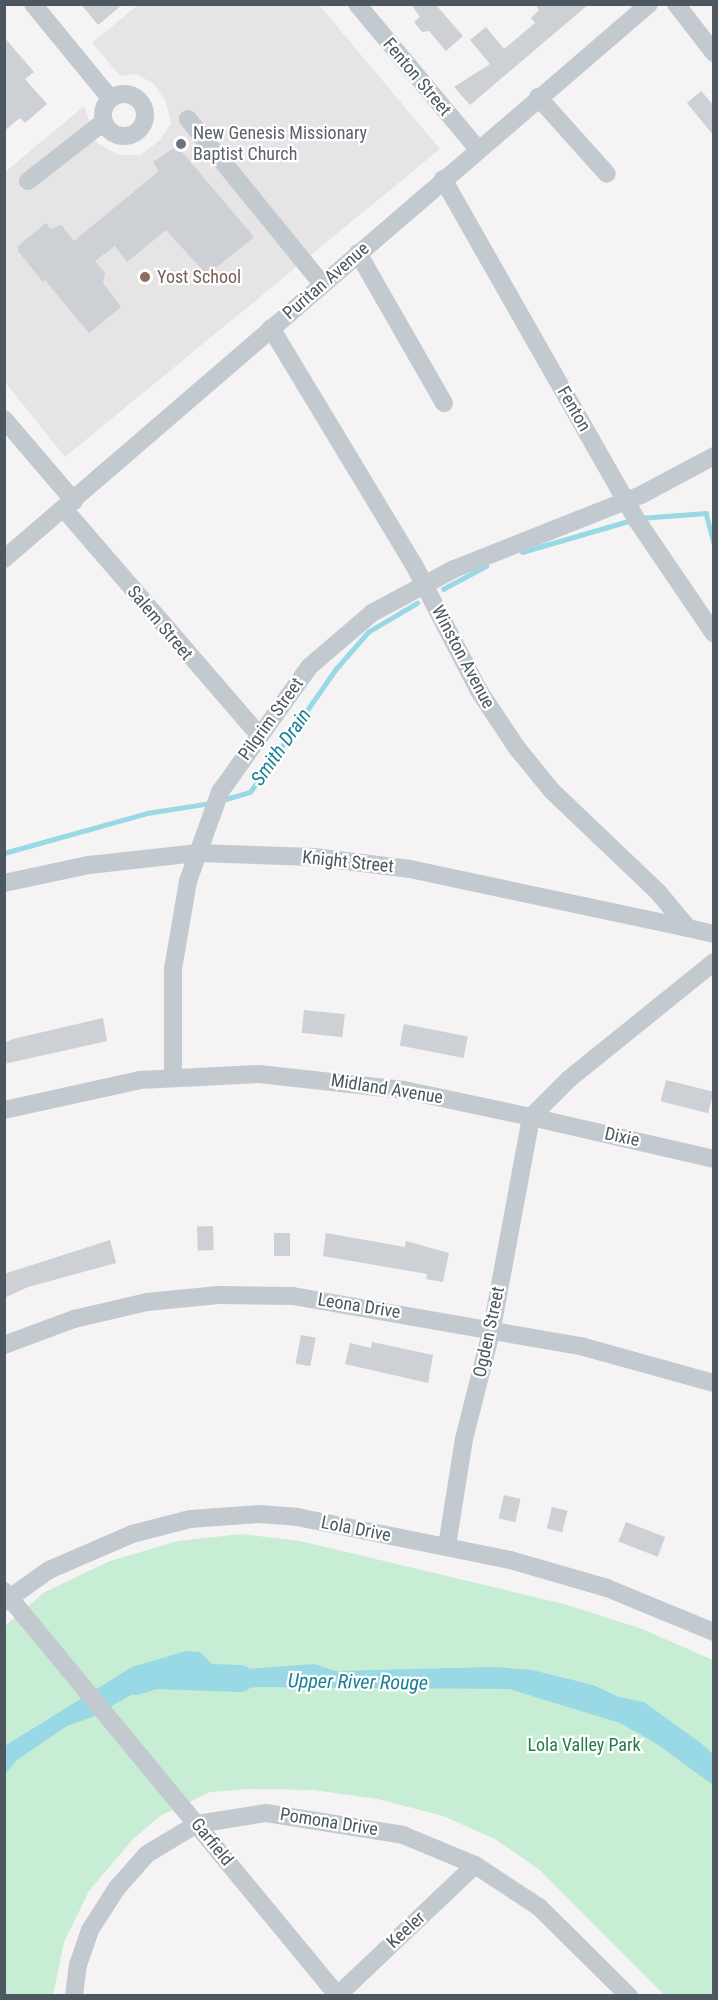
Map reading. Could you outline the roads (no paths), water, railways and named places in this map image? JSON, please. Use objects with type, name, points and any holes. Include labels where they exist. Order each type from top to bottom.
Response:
[{"type":"street","points":[[33,4],[110,98]]},
{"type":"street","name":"Fenton Street","points":[[357,4],[477,149]]},
{"type":"street","name":"Puritan Avenue","points":[[4,559],[477,149],[649,4]]},
{"type":"street","points":[[676,4],[714,53]]},
{"type":"street","points":[[28,180],[97,127],[105,126],[124,137],[138,132],[145,119],[138,99],[124,93],[110,98],[102,115],[105,126]]},
{"type":"street","points":[[538,97],[607,174]]},
{"type":"street","points":[[188,119],[322,284]]},
{"type":"street","name":"Fenton","points":[[443,179],[625,499],[714,634]]},
{"type":"street","points":[[358,253],[444,403]]},
{"type":"street","name":"Winston Avenue","points":[[271,328],[424,585],[479,691],[517,748],[560,799],[658,892],[688,928]]},
{"type":"street","name":"Salem Street","points":[[4,419],[69,505],[259,735]]},
{"type":"street","name":"Pilgrim Street","points":[[174,1076],[173,969],[188,881],[220,792],[294,685],[330,646],[372,613],[496,549],[625,499],[714,456]]},
{"type":"street","name":"Knight Street","points":[[4,883],[88,864],[198,853],[314,857],[410,869],[688,928]]},
{"type":"street","points":[[688,928],[714,934]]},
{"type":"street","points":[[531,1117],[569,1078],[714,962]]},
{"type":"street","name":"Midland Avenue","points":[[4,1110],[105,1085],[174,1076],[259,1074],[346,1081],[531,1117]]},
{"type":"street","name":"Dixie","points":[[531,1117],[714,1159]]},
{"type":"street","name":"Ogden Street","points":[[447,1546],[464,1439],[492,1328],[531,1117]]},
{"type":"street","name":"Leona Drive","points":[[4,1345],[115,1308],[219,1295],[325,1300],[492,1328],[584,1347],[714,1383]]},
{"type":"street","name":"Lola Drive","points":[[6,1597],[48,1570],[96,1547],[160,1526],[213,1516],[297,1517],[447,1546],[607,1588],[714,1632]]},
{"type":"street","name":"Garfield","points":[[6,1597],[85,1688],[337,1995]]},
{"type":"street","name":"Pomona Drive","points":[[74,1995],[83,1948],[117,1888],[147,1854],[197,1824],[241,1814],[291,1815],[402,1835],[475,1865],[517,1890],[562,1927],[629,1995]]},
{"type":"street","name":"Keeler","points":[[337,1995],[475,1865]]},
{"type":"water","points":[[186,1651],[200,1652],[215,1667],[246,1669],[314,1664],[336,1671],[492,1667],[532,1670],[593,1685],[619,1697],[644,1702],[702,1744],[714,1755],[713,1785],[657,1744],[620,1723],[509,1689],[260,1687],[226,1690],[216,1689],[198,1673],[186,1671],[158,1680],[92,1717],[67,1726],[17,1760],[5,1774],[5,1746],[132,1667]]},
{"type":"waterway","name":"Smith Drain","points":[[640,518],[706,513],[714,543]]},
{"type":"waterway","name":"Smith Drain","points":[[522,552],[632,520]]},
{"type":"waterway","name":"Smith Drain","points":[[443,589],[486,566]]},
{"type":"waterway","name":"Smith Drain","points":[[222,800],[250,792],[335,670],[368,632],[417,603]]},
{"type":"waterway","name":"Smith Drain","points":[[4,853],[147,813],[211,803]]},
{"type":"waterway","name":"Upper River Rouge","points":[[135,1681],[155,1675],[240,1678]]},
{"type":"place","name":"New Genesis Missionary Baptist Church","points":[[181,144]]},
{"type":"place","name":"Yost School","points":[[145,277]]},
{"type":"park label","name":"Lola Valley Park","points":[[584,1745]]}]
